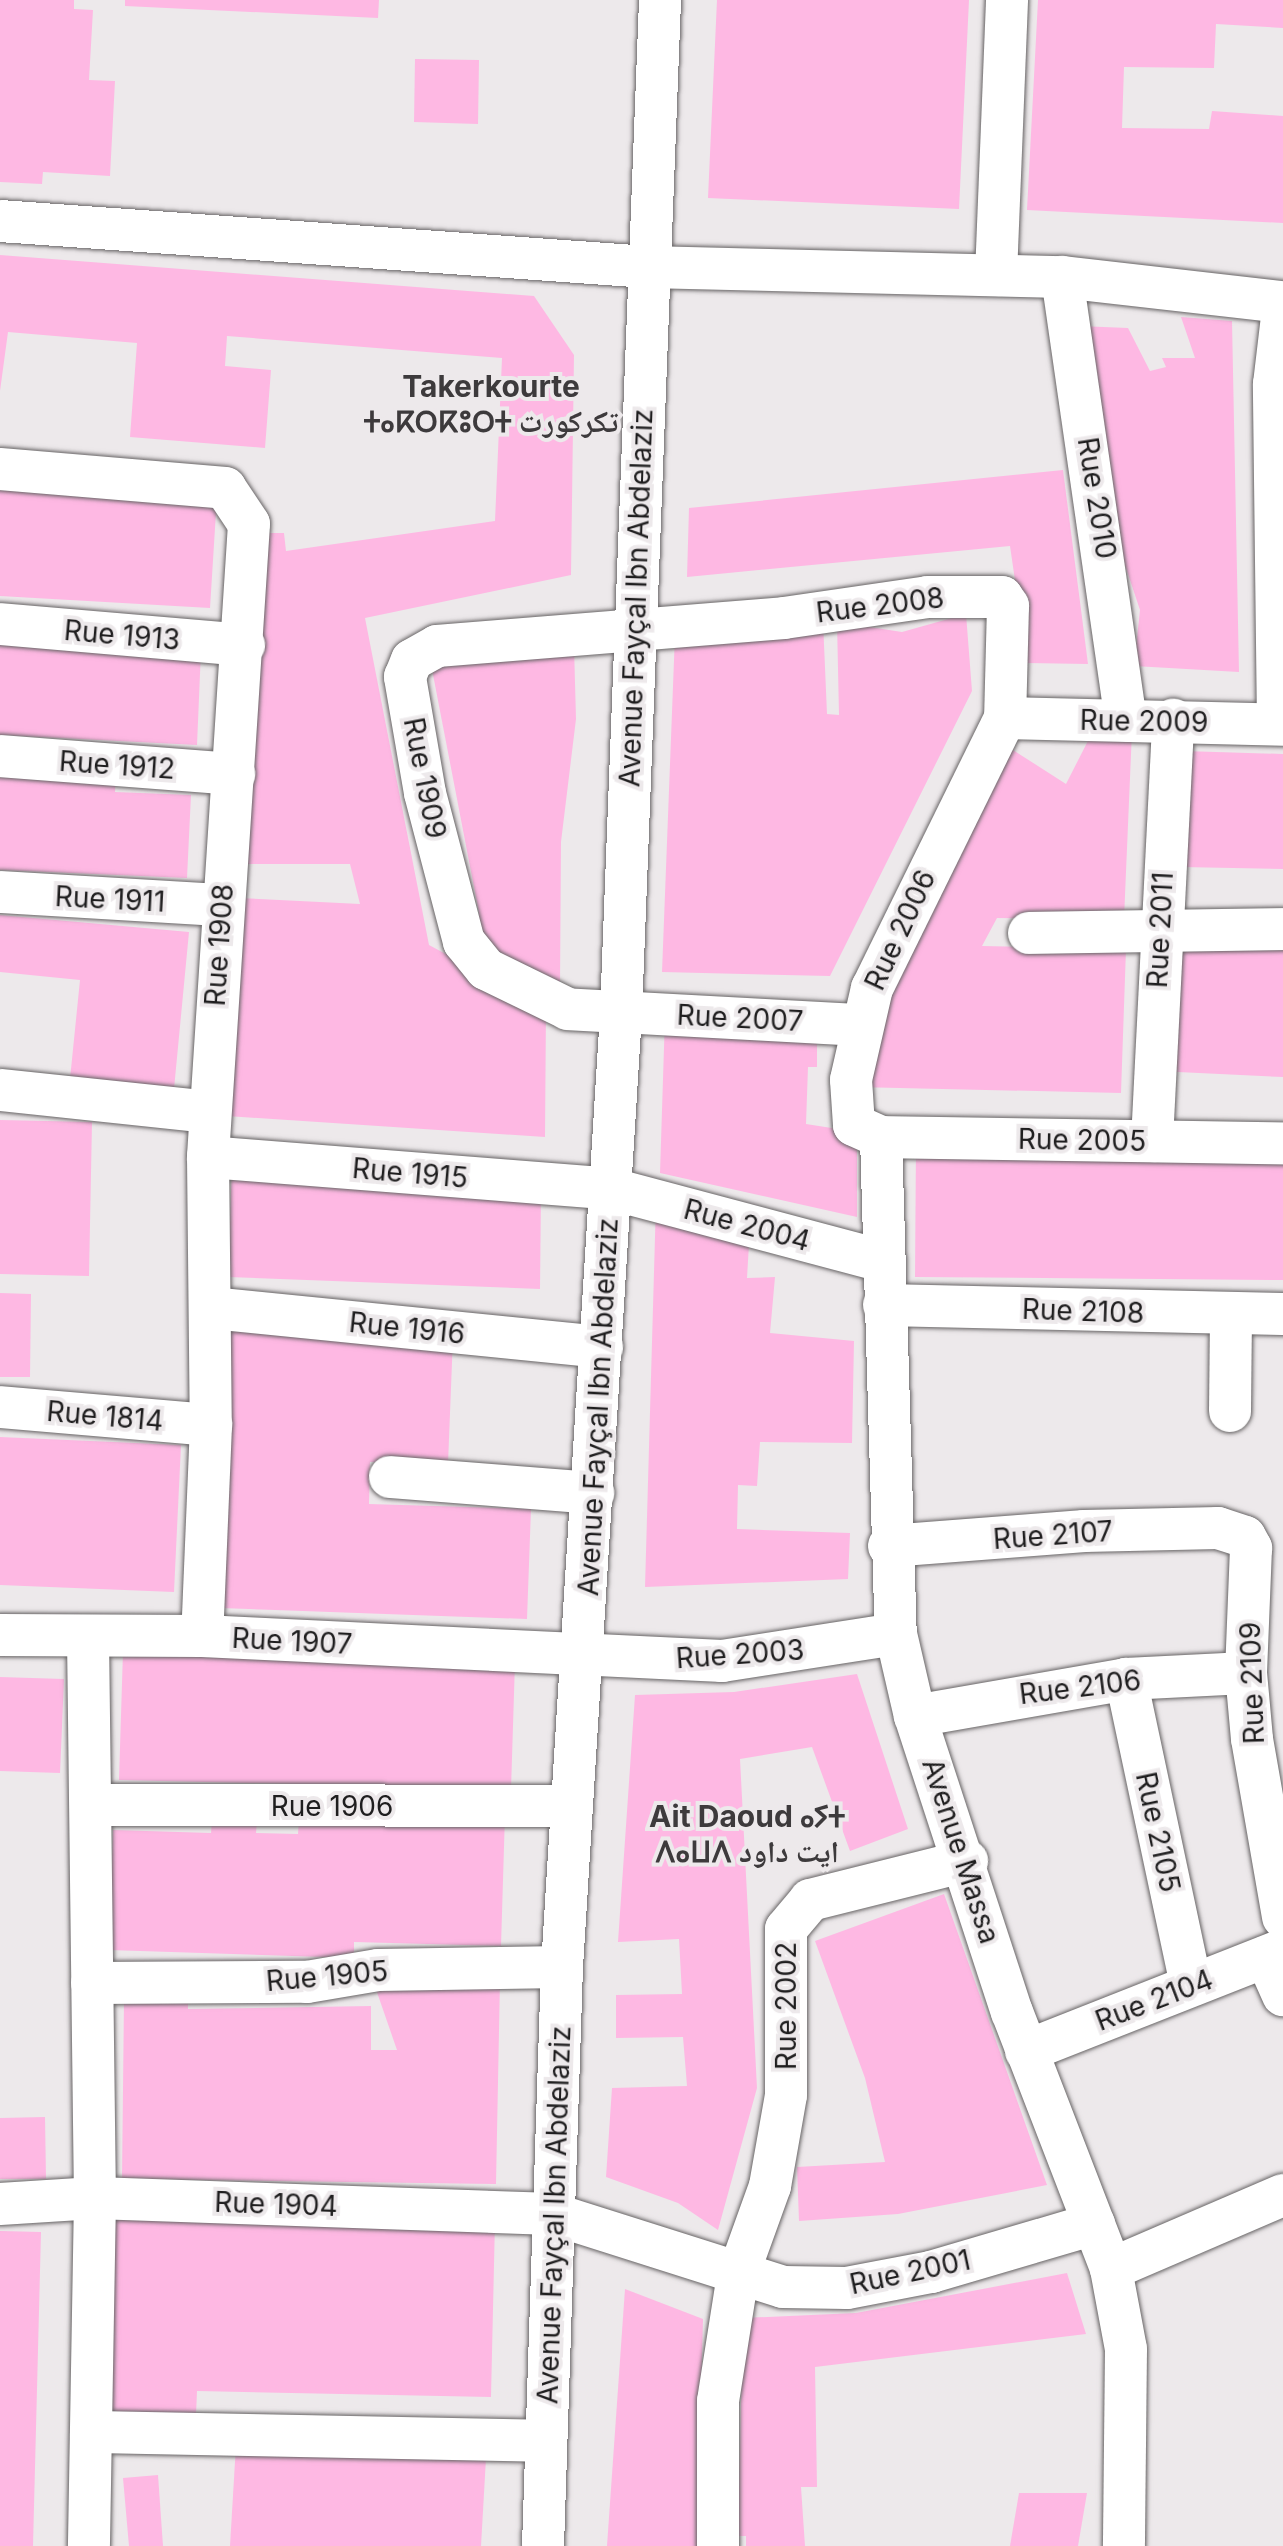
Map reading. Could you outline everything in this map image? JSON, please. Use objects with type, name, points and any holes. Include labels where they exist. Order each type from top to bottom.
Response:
[{"type":"street","name":"Avenue Fayçal Ibn Abdelaziz","points":[[543,2546],[562,1967],[621,1012],[660,0]]},
{"type":"street","points":[[996,275],[1007,0]]},
{"type":"street","points":[[0,221],[648,267],[1062,278],[1283,306],[1274,384],[1280,724]]},
{"type":"street","name":"Rue 2010","points":[[1062,278],[1126,720]]},
{"type":"street","name":"Rue 1908","points":[[0,469],[225,488],[249,524],[244,645],[220,905],[208,1157],[210,1425],[202,1636]]},
{"type":"street","name":"Rue 2008","points":[[635,632],[992,594],[1008,606],[1005,718]]},
{"type":"street","name":"Rue 1913","points":[[0,624],[244,645]]},
{"type":"street","name":"Rue 1909","points":[[621,1012],[568,1009],[504,980],[473,957],[458,924],[425,793],[405,677],[412,660],[438,646],[635,632]]},
{"type":"street","name":"Rue 2009","points":[[1005,718],[1280,724]]},
{"type":"street","name":"Rue 2006","points":[[881,1137],[861,1131],[851,1117],[858,1025],[1005,718]]},
{"type":"street","name":"Rue 2011","points":[[1152,1140],[1158,933],[1173,720]]},
{"type":"street","name":"Rue 1912","points":[[0,756],[234,774]]},
{"type":"street","name":"Rue 1911","points":[[0,892],[220,905]]},
{"type":"street","points":[[1028,933],[1283,929]]},
{"type":"street","name":"Rue 2007","points":[[621,1012],[858,1025]]},
{"type":"street","points":[[0,1090],[210,1112]]},
{"type":"street","name":"Rue 2005","points":[[881,1137],[1283,1143]]},
{"type":"street","name":"Avenue Massa","points":[[881,1137],[889,1546],[896,1634],[915,1716],[967,1861],[1026,2051],[1111,2269],[1126,2350],[1124,2546]]},
{"type":"street","name":"Rue 1915","points":[[208,1157],[612,1189]]},
{"type":"street","name":"Rue 2004","points":[[612,1189],[882,1261]]},
{"type":"street","name":"Rue 2108","points":[[884,1305],[1283,1314]]},
{"type":"street","name":"Rue 1916","points":[[211,1308],[602,1347]]},
{"type":"street","points":[[1230,1411],[1231,1315]]},
{"type":"street","name":"Rue 1814","points":[[0,1407],[210,1425]]},
{"type":"street","points":[[390,1477],[593,1493]]},
{"type":"street","name":"Rue 2107","points":[[889,1546],[1218,1528]]},
{"type":"street","name":"Rue 2109","points":[[1218,1528],[1244,1536],[1251,1548],[1246,1673],[1267,1737],[1283,1917]]},
{"type":"street","name":"Rue 2003","points":[[583,1655],[722,1660],[896,1634]]},
{"type":"street","name":"Rue 1907","points":[[0,1635],[202,1636],[583,1655]]},
{"type":"street","points":[[88,1637],[96,2198],[89,2546]]},
{"type":"street","name":"Rue 2106","points":[[915,1716],[1126,1679],[1246,1673]]},
{"type":"street","name":"Rue 2105","points":[[1126,1679],[1191,1984]]},
{"type":"street","name":"Rue 1906","points":[[92,1804],[572,1806]]},
{"type":"street","name":"Rue 2002","points":[[718,2546],[718,2400],[738,2275],[782,2135],[786,1929],[793,1915],[810,1900],[967,1861]]},
{"type":"street","name":"Rue 1905","points":[[92,1983],[308,1982],[378,1970],[562,1967]]},
{"type":"street","name":"Rue 2104","points":[[1026,2051],[1191,1984],[1277,1967]]},
{"type":"street","points":[[1111,2269],[1283,2195]]},
{"type":"street","name":"Rue 1904","points":[[0,2204],[96,2198],[553,2214]]},
{"type":"street","name":"Rue 2001","points":[[553,2214],[783,2287],[847,2288],[932,2272],[1094,2224]]},
{"type":"street","points":[[91,2432],[546,2441]]},
{"type":"building","points":[[0,0],[74,0],[74,9],[93,10],[89,80],[115,81],[110,176],[43,172],[42,184],[0,182]]},
{"type":"building","points":[[125,0],[379,0],[378,18],[125,6]]},
{"type":"building","points":[[717,0],[969,0],[959,209],[708,198]]},
{"type":"building","points":[[1038,0],[1283,0],[1283,28],[1216,24],[1214,68],[1124,67],[1122,128],[1209,129],[1212,111],[1283,116],[1283,223],[1027,210]]},
{"type":"building","points":[[415,59],[479,60],[478,124],[414,122]]},
{"type":"building","points":[[0,255],[534,296],[574,355],[571,575],[365,618],[429,945],[546,1008],[545,1137],[227,1116],[239,898],[360,904],[350,864],[242,864],[260,533],[284,533],[286,551],[495,521],[502,358],[227,336],[225,366],[271,370],[265,448],[130,437],[137,343],[8,332],[0,391]]},
{"type":"building","points":[[1181,317],[1232,321],[1239,672],[1134,666],[1140,610],[1122,556],[1079,326],[1128,328],[1150,371],[1166,367],[1162,358],[1195,358]]},
{"type":"building","points":[[1063,470],[1088,664],[1027,663],[1010,546],[687,577],[689,508]]},
{"type":"building","points":[[0,483],[217,496],[210,608],[0,596]]},
{"type":"building","points":[[966,614],[972,691],[830,976],[662,972],[675,634],[823,621],[827,714],[839,715],[837,622],[902,632]]},
{"type":"building","points":[[0,640],[201,650],[197,745],[0,735]]},
{"type":"building","points":[[574,646],[576,719],[561,842],[560,986],[479,952],[479,913],[430,659]]},
{"type":"building","points":[[1093,731],[1132,731],[1124,919],[997,918],[982,946],[1126,949],[1121,1093],[856,1087],[860,1042],[999,741],[1066,784]]},
{"type":"building","points":[[1184,751],[1283,754],[1283,869],[1181,867]]},
{"type":"building","points":[[0,767],[116,773],[115,792],[191,795],[187,878],[0,870]]},
{"type":"building","points":[[0,915],[189,932],[174,1089],[70,1079],[80,980],[0,972]]},
{"type":"building","points":[[1163,944],[1283,949],[1283,1077],[1157,1071]]},
{"type":"building","points":[[665,1016],[817,1026],[817,1067],[808,1067],[806,1124],[857,1132],[857,1217],[660,1173]]},
{"type":"building","points":[[0,1120],[92,1122],[89,1276],[0,1274]]},
{"type":"building","points":[[916,1145],[1283,1149],[1283,1280],[915,1277]]},
{"type":"building","points":[[232,1165],[541,1191],[540,1289],[228,1277]]},
{"type":"building","points":[[656,1202],[750,1227],[747,1278],[775,1277],[770,1333],[854,1341],[852,1443],[760,1442],[757,1486],[738,1485],[737,1529],[850,1533],[848,1579],[645,1587]]},
{"type":"building","points":[[0,1293],[31,1294],[30,1377],[0,1377]]},
{"type":"building","points":[[230,1330],[453,1337],[448,1464],[370,1462],[369,1504],[531,1509],[527,1619],[221,1608]]},
{"type":"building","points":[[0,1437],[181,1445],[174,1592],[0,1585]]},
{"type":"building","points":[[123,1651],[515,1661],[511,1789],[119,1780]]},
{"type":"building","points":[[857,1674],[908,1829],[850,1851],[812,1747],[740,1759],[757,2088],[718,2230],[678,2203],[606,2177],[612,2088],[687,2086],[683,2037],[616,2038],[616,1995],[682,1994],[679,1939],[618,1942],[635,1695],[734,1692]]},
{"type":"building","points":[[0,1677],[64,1679],[60,1773],[0,1771]]},
{"type":"building","points":[[505,1814],[501,1946],[354,1942],[354,1958],[109,1950],[113,1830],[211,1833],[212,1820],[257,1822],[256,1833],[298,1834],[299,1818]]},
{"type":"building","points":[[944,1894],[1047,2185],[898,2214],[799,2221],[797,2167],[885,2162],[865,2078],[815,1941]]},
{"type":"building","points":[[371,1975],[500,1980],[496,2184],[122,2179],[124,1999],[188,2000],[188,2009],[371,2006],[371,2050],[397,2050]]},
{"type":"building","points":[[45,2117],[46,2179],[0,2179],[0,2118]]},
{"type":"building","points":[[115,2213],[495,2221],[491,2397],[197,2391],[196,2415],[111,2413]]},
{"type":"building","points":[[0,2231],[41,2232],[33,2546],[0,2546]]},
{"type":"building","points":[[1067,2273],[1086,2334],[815,2367],[817,2487],[801,2487],[805,2546],[746,2546],[746,2536],[738,2536],[743,2318],[856,2313]]},
{"type":"building","points":[[625,2289],[703,2319],[697,2546],[607,2546]]},
{"type":"building","points":[[236,2445],[486,2458],[481,2546],[230,2546]]},
{"type":"building","points":[[158,2475],[163,2546],[129,2546],[123,2478]]},
{"type":"building","points":[[1019,2493],[1087,2493],[1078,2546],[1010,2546]]},
{"type":"district","name":"Takerkourte ⵜⴰⴽⵔⴽⵓⵔⵜ تكركورت","points":[[491,403]]},
{"type":"district","name":"Ait Daoud ⴰⵢⵜ ⴷⴰⵡⴷ ايت داود","points":[[747,1833]]}]
